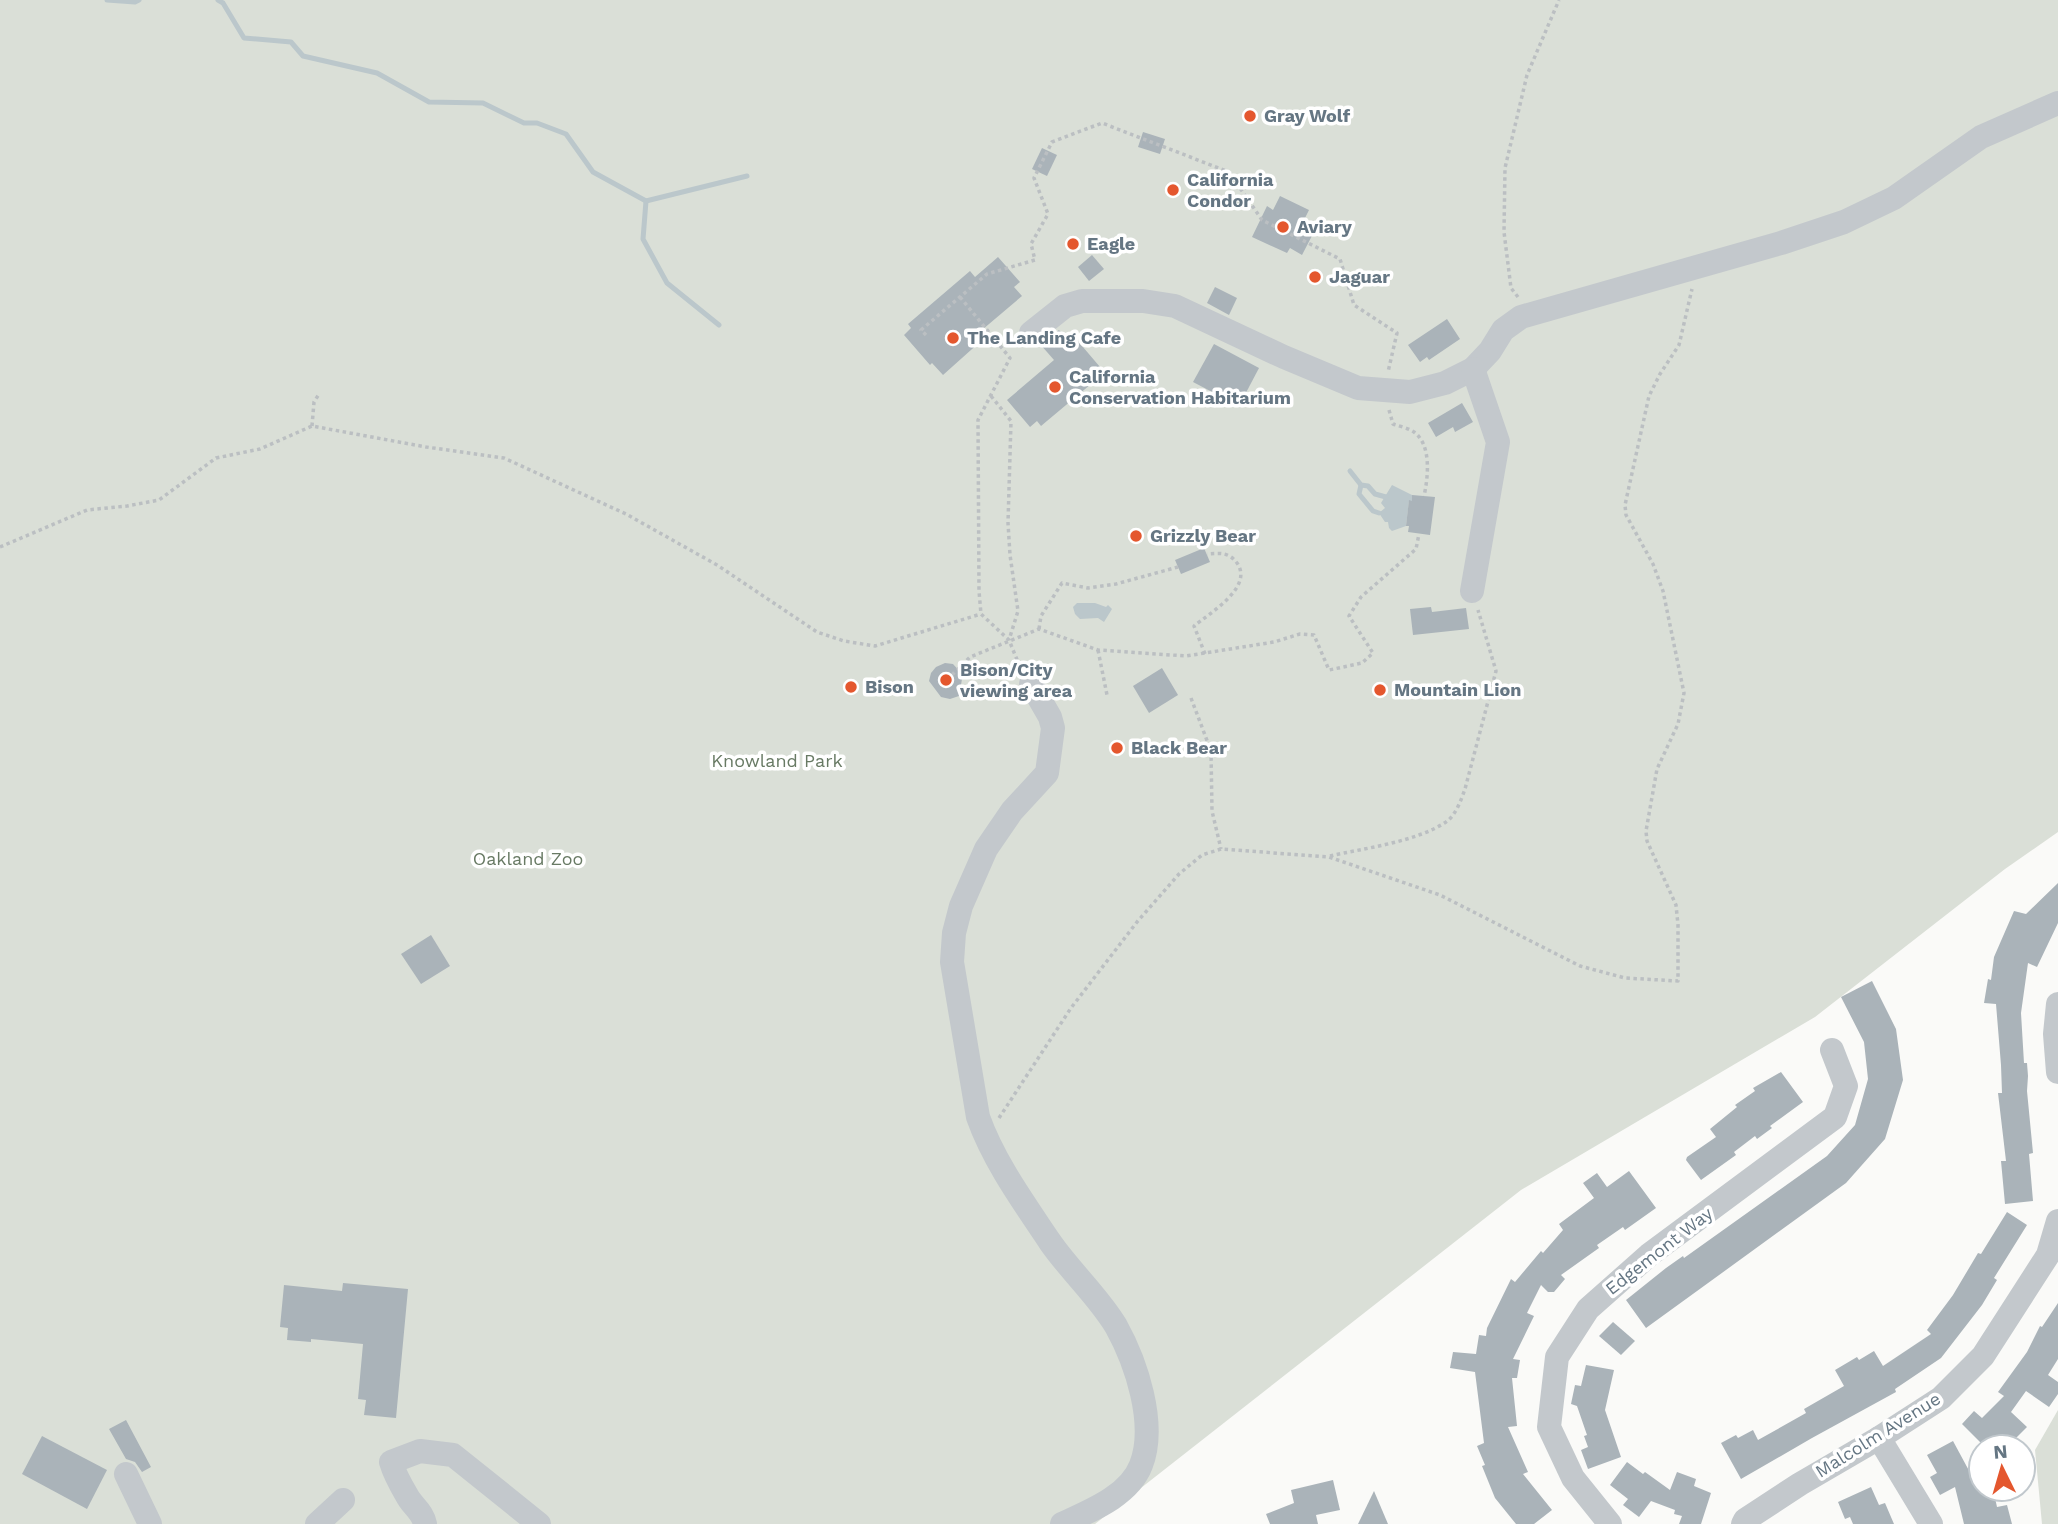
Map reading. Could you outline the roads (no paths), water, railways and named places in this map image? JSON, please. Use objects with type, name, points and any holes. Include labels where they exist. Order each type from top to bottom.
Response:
[{"type":"street","points":[[1031,333],[1065,306],[1082,301],[1143,301],[1175,306],[1284,357],[1359,388],[1384,392],[1423,390],[1473,369],[1490,351],[1503,330],[1521,317],[1781,243],[1844,222],[1894,198],[1981,137],[2058,103]]},
{"type":"street","points":[[1472,591],[1498,442],[1473,369]]},
{"type":"street","points":[[1031,684],[1050,717],[1053,728],[1047,773],[1012,811],[986,849],[961,906],[954,933],[952,961],[978,1117],[986,1137],[1051,1243],[1115,1325],[1132,1363],[1146,1415],[1141,1465],[1131,1479],[1116,1496],[1062,1524]]},
{"type":"street","points":[[2058,1004],[2055,1034],[2058,1072]]},
{"type":"street","name":"Edgemont Way","points":[[1610,1524],[1573,1478],[1549,1427],[1557,1357],[1588,1309],[1648,1255],[1835,1116],[1846,1086],[1832,1050]]},
{"type":"street","name":"Malcolm Avenue","points":[[1743,1524],[1745,1520],[1800,1484],[1941,1398],[1983,1356],[2048,1255],[2058,1221]]},
{"type":"street","points":[[1879,1438],[1931,1524]]},
{"type":"street","points":[[425,1524],[423,1516],[411,1503],[396,1477],[391,1462],[420,1451],[453,1455],[539,1524]]},
{"type":"street","points":[[126,1474],[150,1524]]},
{"type":"street","points":[[317,1524],[343,1500]]},
{"type":"waterway","points":[[107,0],[139,0]]},
{"type":"waterway","points":[[218,0],[223,3],[244,38],[291,42],[303,56],[377,73],[429,102],[483,103],[524,123],[537,123],[566,134],[593,172],[646,201],[643,239],[667,283],[719,325]]},
{"type":"waterway","points":[[646,201],[747,176]]},
{"type":"waterway","points":[[1350,471],[1361,485],[1368,486],[1375,494],[1386,497]]},
{"type":"waterway","points":[[1361,485],[1359,494],[1373,511],[1379,513]]},
{"type":"place","name":"Gray Wolf","points":[[1250,116]]},
{"type":"place","name":"California Condor","points":[[1173,190]]},
{"type":"place","name":"Aviary","points":[[1283,227]]},
{"type":"place","name":"Eagle","points":[[1073,244]]},
{"type":"place","name":"Jaguar","points":[[1315,277]]},
{"type":"place","name":"The Landing Cafe","points":[[953,338]]},
{"type":"place","name":"California Conservation Habitarium","points":[[1055,387]]},
{"type":"place","name":"Grizzly Bear","points":[[1136,536]]},
{"type":"place","name":"Bison/City viewing area","points":[[946,680]]},
{"type":"place","name":"Bison","points":[[851,687]]},
{"type":"place","name":"Mountain Lion","points":[[1380,690]]},
{"type":"place","name":"Black Bear","points":[[1117,748]]},
{"type":"park label","name":"Knowland Park","points":[[777,761]]},
{"type":"park label","name":"Oakland Zoo","points":[[528,859]]}]
